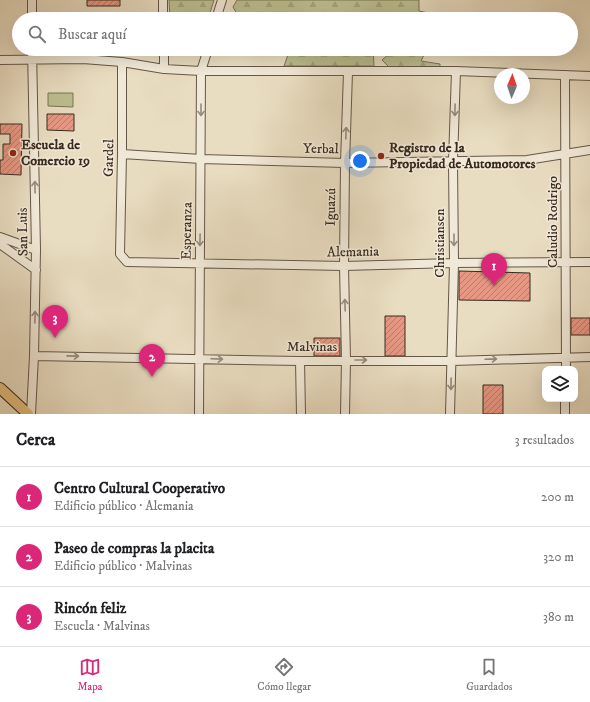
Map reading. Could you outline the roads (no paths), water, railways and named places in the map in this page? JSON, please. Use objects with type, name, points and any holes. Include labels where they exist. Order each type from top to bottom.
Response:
[{"type":"main road","points":[[0,388],[29,414]]},
{"type":"street","points":[[32,0],[32,12]]},
{"type":"street","points":[[163,0],[163,12]]},
{"type":"street","points":[[218,12],[222,0]]},
{"type":"street","name":"San Luis","points":[[29,414],[34,356],[36,270],[32,56]]},
{"type":"street","points":[[164,56],[164,69]]},
{"type":"street","name":"Esperanza","points":[[199,414],[201,71],[206,56]]},
{"type":"street","points":[[0,60],[83,59],[122,62],[164,69],[201,71],[456,71],[590,76]]},
{"type":"street","name":"Gardel","points":[[120,254],[122,62]]},
{"type":"street","name":"Christiansen","points":[[450,414],[454,263],[453,161],[456,71]]},
{"type":"street","name":"Iguazú","points":[[345,414],[346,360],[344,266],[348,72]]},
{"type":"street","name":"Caludio Rodrigo","points":[[565,75],[566,366]]},
{"type":"street","name":"Yerbal","points":[[122,154],[201,159],[345,163],[527,160],[590,150]]},
{"type":"street","points":[[0,237],[36,250]]},
{"type":"street","points":[[0,244],[36,270]]},
{"type":"street","name":"Alemania","points":[[120,254],[127,262],[344,266],[454,263],[590,262]]},
{"type":"street","name":"Malvinas","points":[[34,356],[300,361],[452,361],[590,357]]},
{"type":"street","points":[[300,361],[300,414]]},
{"type":"street","points":[[565,402],[565,414]]},
{"type":"place","name":"Escuela de Comercio 19","points":[[13,153]]},
{"type":"place","name":"Registro de la Propiedad de Automotores","points":[[381,156]]},
{"type":"place","name":"Centro Cultural Cooperativo","points":[[494,286]]},
{"type":"place","name":"Rincón feliz","points":[[55,338]]},
{"type":"place","name":"Paseo de compras la placita","points":[[152,377]]}]
